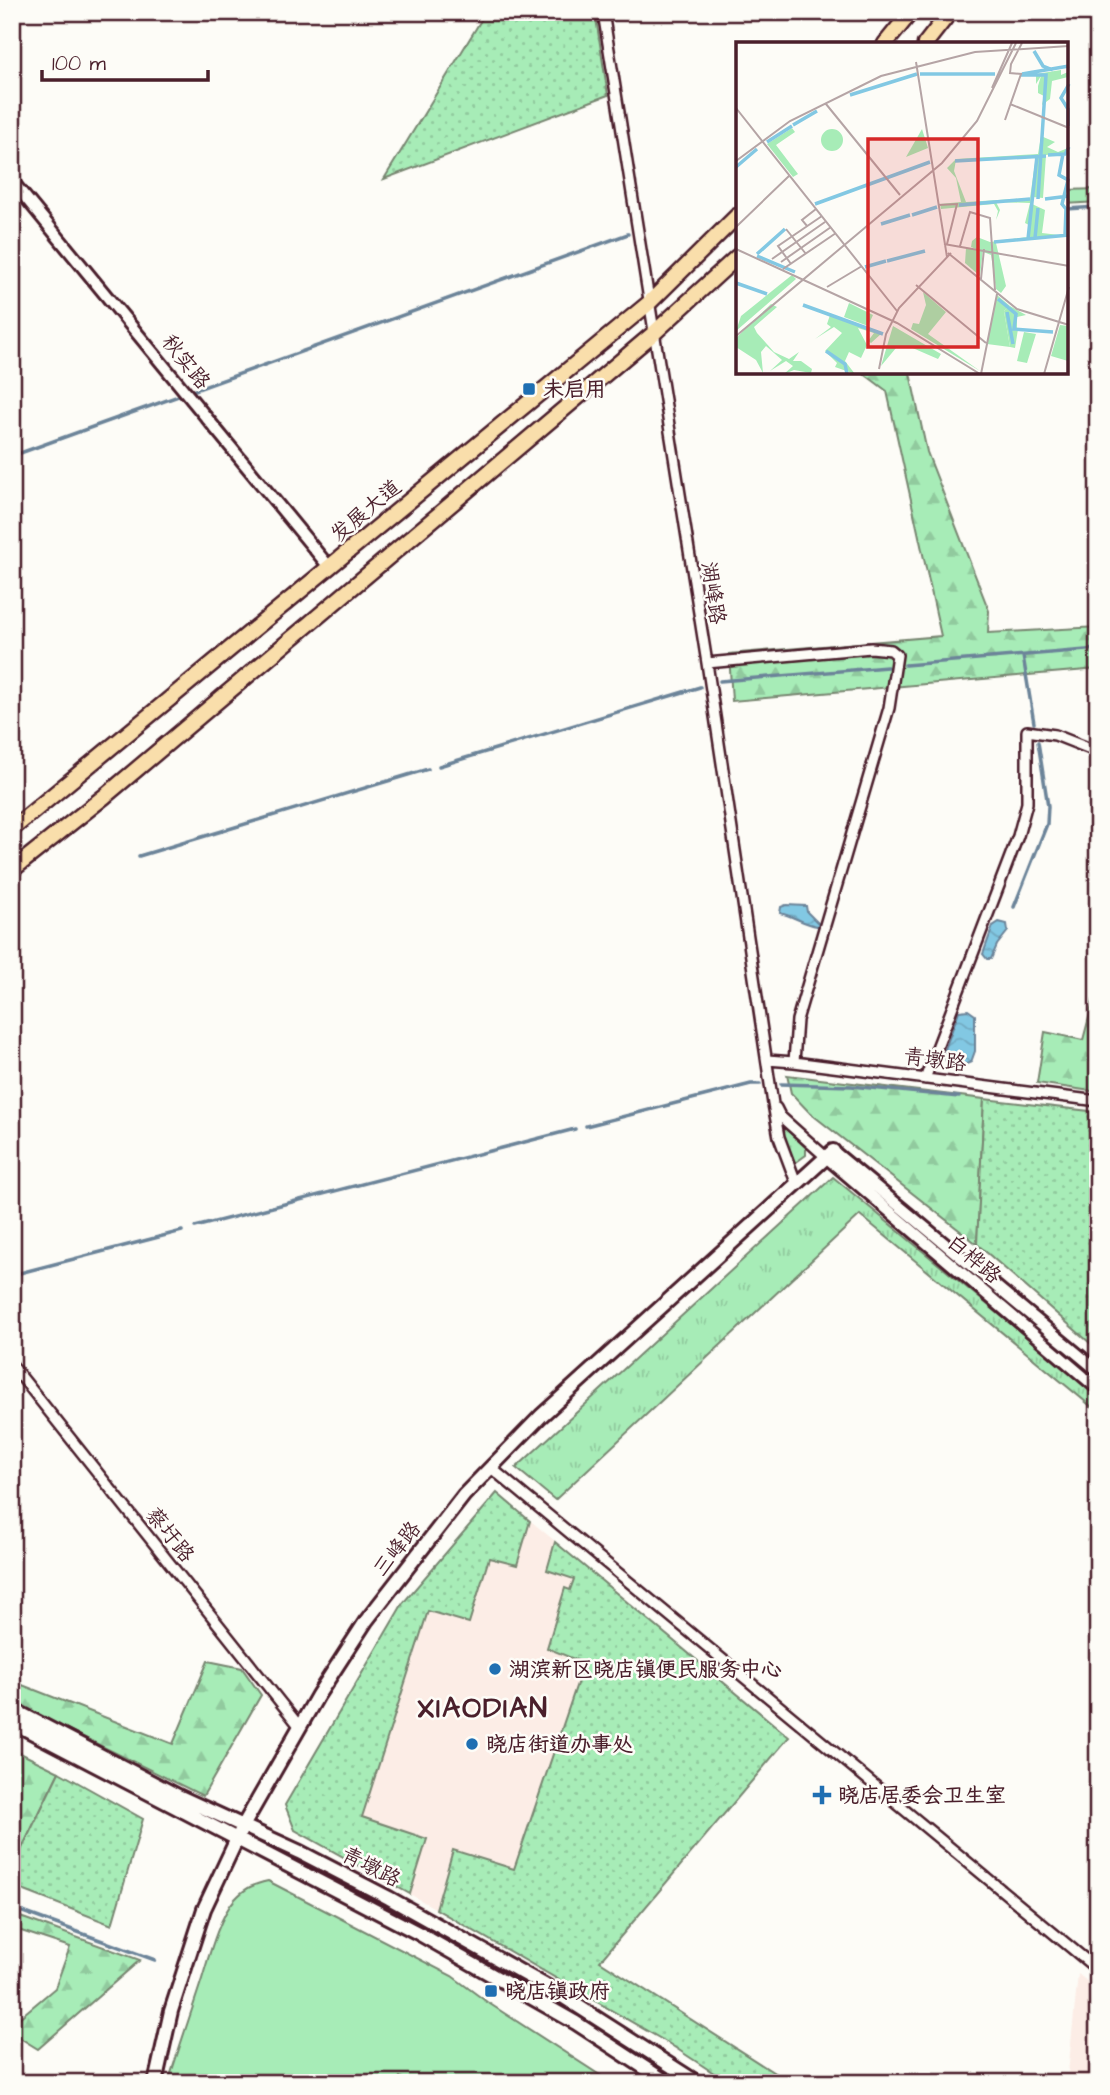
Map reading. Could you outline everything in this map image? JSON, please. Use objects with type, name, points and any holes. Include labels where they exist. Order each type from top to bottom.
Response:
[{"type":"main road","points":[[887,42],[911,12]]},
{"type":"main road","points":[[927,42],[950,12]]},
{"type":"main road","name":"发展大道","points":[[12,829],[649,303],[736,217]]},
{"type":"main road","points":[[12,870],[105,796],[654,333],[736,258]]},
{"type":"main road","name":"三峰路","points":[[155,2083],[171,2011],[204,1909],[240,1832],[318,1695],[366,1621],[447,1517],[490,1467],[541,1416],[830,1155]]},
{"type":"main road","name":"青墩路","points":[[12,1709],[180,1797],[576,2023],[668,2083]]},
{"type":"main road","name":"青墩路","points":[[12,1722],[240,1832],[300,1852],[389,1898],[548,1987],[698,2083]]},
{"type":"street","name":"湖峰路","points":[[603,12],[707,663],[773,1104],[779,1137],[797,1185]]},
{"type":"street","name":"秋实路","points":[[12,181],[330,568]]},
{"type":"street","points":[[707,663],[871,648],[891,650],[897,655],[889,708],[797,1020],[794,1062]]},
{"type":"street","points":[[925,1079],[1018,836],[1027,803],[1027,731],[1055,735],[1098,752]]},
{"type":"street","name":"青墩路","points":[[767,1060],[1098,1101]]},
{"type":"street","points":[[773,1104],[780,1116],[830,1155]]},
{"type":"street","name":"白桦路","points":[[830,1155],[1098,1371]]},
{"type":"street","name":"白桦路","points":[[830,1155],[1098,1389]]},
{"type":"street","name":"蔡圩路","points":[[12,1365],[300,1727]]},
{"type":"street","points":[[490,1467],[1098,1969]]},
{"type":"shaded area","name":"晓店街道办事处","points":[[497,1493],[637,1609],[508,1949],[295,1830],[285,1805],[403,1603]]},
{"type":"shaded area","points":[[1098,1867],[1098,1946],[1088,1938]]},
{"type":"shaded area","points":[[1078,1974],[1098,1990],[1098,2081],[1068,2073]]},
{"type":"green space","points":[[486,12],[595,12],[608,95],[384,179]]},
{"type":"green space","points":[[1098,189],[1098,202],[1068,204],[1068,190]]},
{"type":"green space","points":[[864,374],[910,374],[927,452],[989,611],[988,633],[1098,627],[1098,669],[732,701],[729,654],[941,636],[887,391]]},
{"type":"green space","points":[[1098,983],[1098,1092],[1037,1083],[1045,1032],[1083,1040]]},
{"type":"green space","points":[[787,1075],[984,1099],[977,1244],[810,1113],[791,1093]]},
{"type":"green space","points":[[984,1099],[1098,1112],[1098,1350],[977,1244]]},
{"type":"green space","points":[[781,1124],[806,1148],[806,1155],[795,1163],[781,1131]]},
{"type":"green space","points":[[833,1177],[1098,1396],[1098,1412],[860,1215],[555,1500],[516,1468]]},
{"type":"green space","points":[[497,1493],[530,1521],[517,1565],[489,1558],[469,1623],[428,1611],[362,1817],[427,1839],[410,1894],[295,1830],[285,1805],[403,1603]]},
{"type":"green space","points":[[555,1542],[789,1737],[600,1961],[790,2083],[729,2083],[668,2043],[436,1909],[453,1850],[514,1869],[584,1663],[547,1648],[565,1588],[570,1590],[574,1579],[547,1570]]},
{"type":"green space","points":[[208,1661],[242,1668],[261,1695],[203,1796],[12,1702],[12,1681],[173,1744]]},
{"type":"green space","points":[[12,1749],[59,1772],[12,1869]]},
{"type":"green space","points":[[59,1772],[143,1819],[112,1925],[12,1886],[12,1869]]},
{"type":"green space","points":[[268,1881],[452,1976],[487,2002],[612,2083],[410,2083],[400,2077],[396,2083],[168,2083],[219,1926],[229,1907],[242,1892]]},
{"type":"green space","points":[[12,1914],[140,1960],[38,2049],[12,2033],[12,2024],[55,1988],[70,1947],[12,1928]]},
{"type":"water","points":[[806,906],[807,912],[819,924],[812,925],[780,913],[781,907]]},
{"type":"water","points":[[999,922],[1007,924],[1008,931],[997,945],[991,959],[987,959],[983,954],[993,926]]},
{"type":"water","points":[[968,1010],[975,1015],[975,1051],[971,1062],[955,1065],[945,1060],[945,1049],[959,1011]]},
{"type":"waterway","points":[[1068,209],[1098,207]]},
{"type":"waterway","points":[[12,456],[628,234]]},
{"type":"waterway","points":[[905,665],[1098,649]]},
{"type":"waterway","points":[[1023,656],[1034,723]]},
{"type":"waterway","points":[[720,681],[887,667]]},
{"type":"waterway","points":[[439,766],[700,687]]},
{"type":"waterway","points":[[1014,907],[1047,824],[1048,806],[1038,742]]},
{"type":"waterway","points":[[139,856],[428,769]]},
{"type":"waterway","points":[[586,1126],[751,1084],[760,1084]]},
{"type":"waterway","points":[[781,1084],[851,1086],[959,1097]]},
{"type":"waterway","points":[[195,1227],[575,1129]]},
{"type":"waterway","points":[[12,1275],[182,1231]]},
{"type":"waterway","points":[[12,1908],[155,1960]]},
{"type":"place","name":"未启用","points":[[529,389]]},
{"type":"place","name":"湖滨新区晓店镇便民服务中心","points":[[495,1669]]},
{"type":"place","name":"晓店街道办事处","points":[[472,1744]]},
{"type":"place","name":"晓店居委会卫生室","points":[[822,1795]]},
{"type":"place","name":"晓店镇政府","points":[[491,1991]]},
{"type":"district","name":"XIAODIAN","points":[[483,1708]]}]
